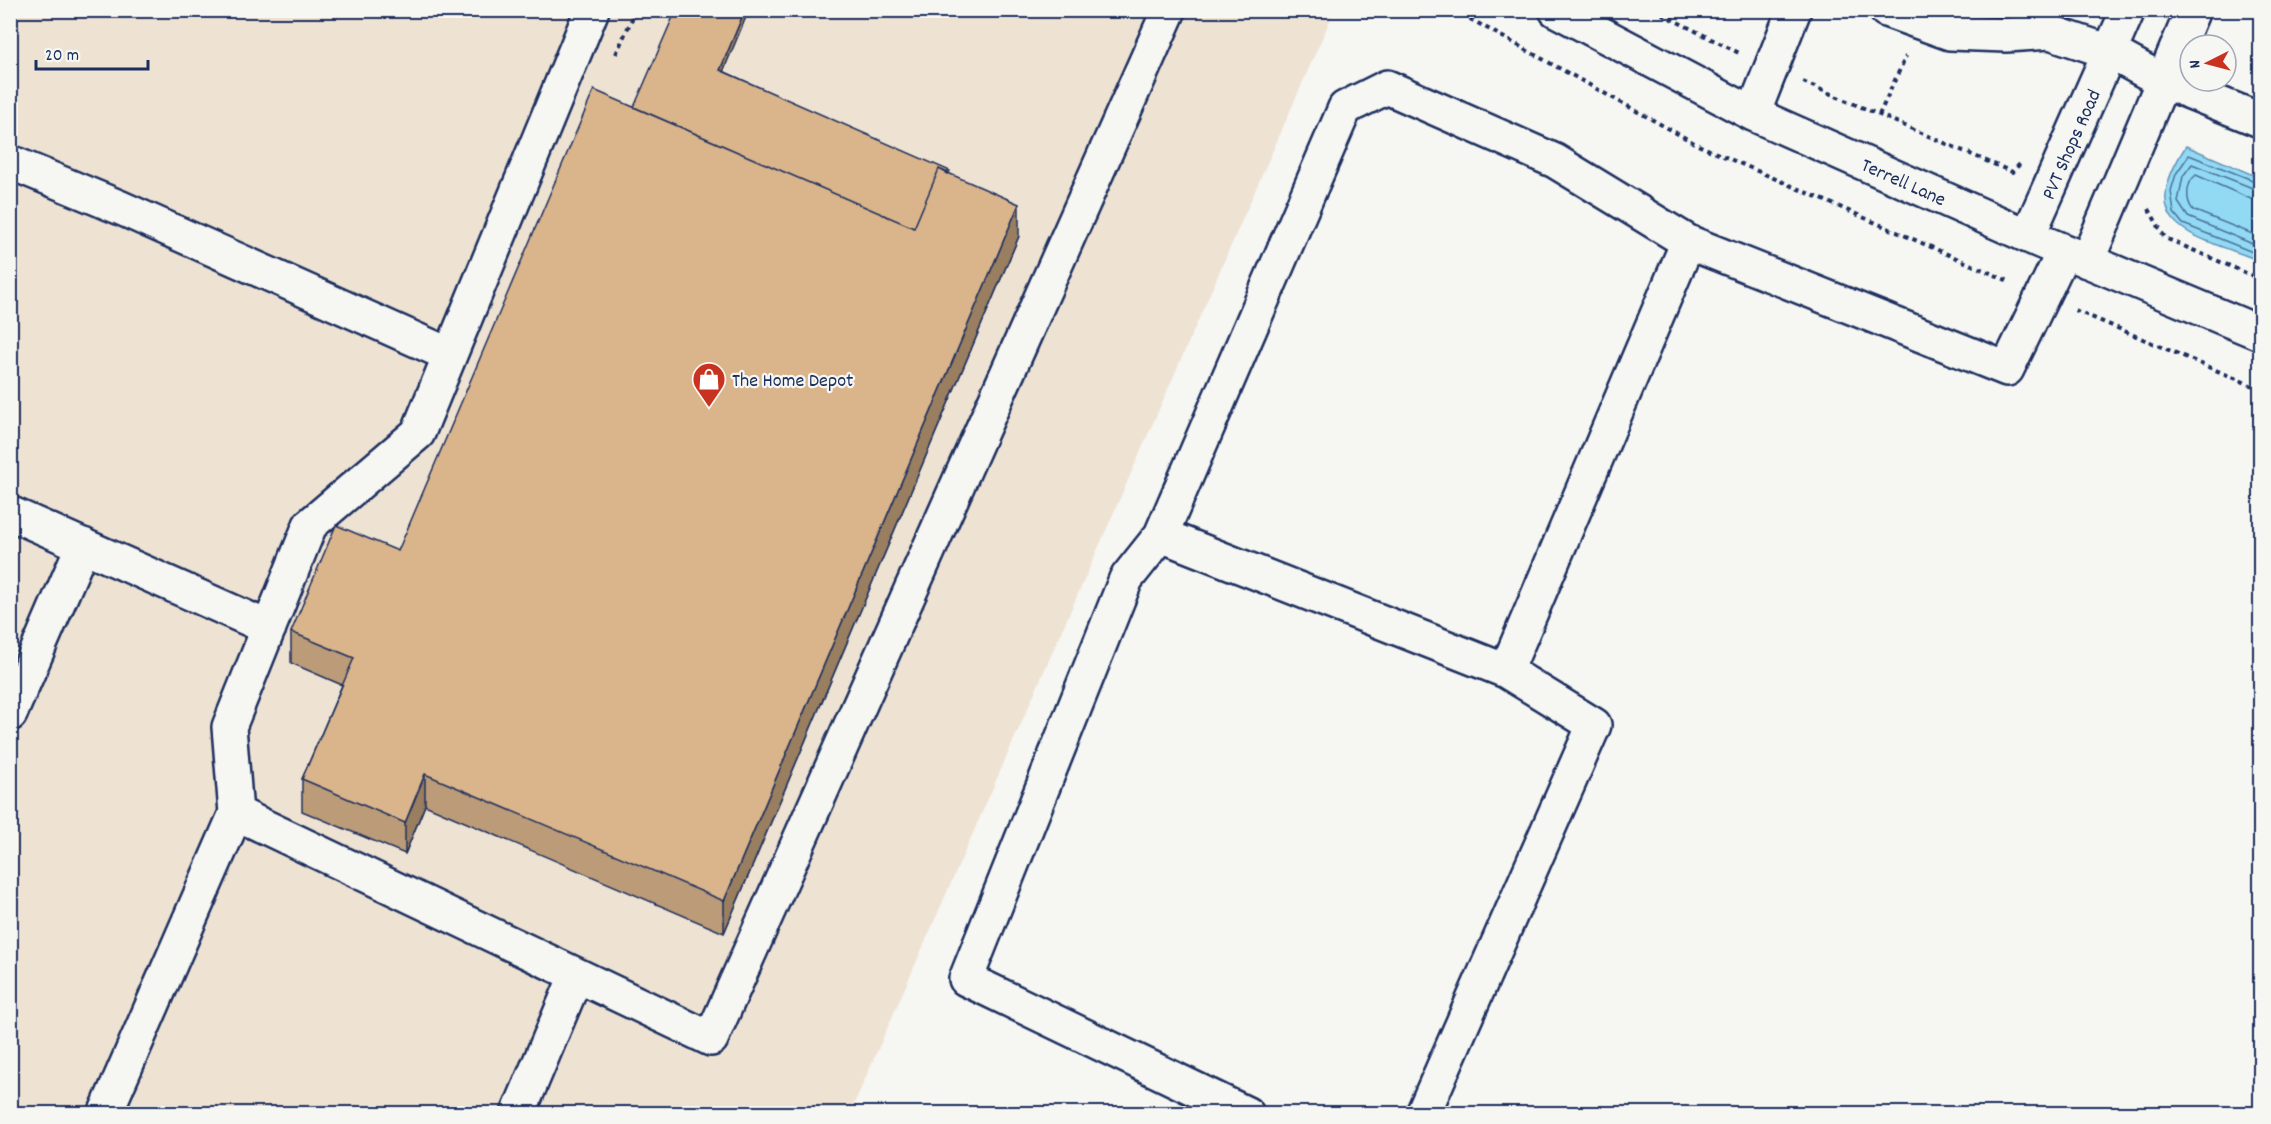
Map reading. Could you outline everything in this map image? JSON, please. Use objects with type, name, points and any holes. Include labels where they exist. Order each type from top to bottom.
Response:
[{"type":"street","points":[[105,1113],[236,813],[229,727],[310,525],[418,433],[592,10]]},
{"type":"street","points":[[236,813],[711,1039],[1169,10]]},
{"type":"street","name":"Terrell Lane","points":[[1556,10],[1753,114],[2028,236],[2260,333]]},
{"type":"street","points":[[1753,114],[1794,10]]},
{"type":"street","points":[[1886,10],[1950,33],[2006,35],[2054,21],[2163,81],[2258,111]]},
{"type":"street","name":"PVT Shops Road","points":[[2028,236],[2128,10]]},
{"type":"street","points":[[1247,1113],[966,979],[1126,579],[1161,535],[1345,108],[1387,87],[1555,161],[1688,242],[2007,369],[2044,296],[2075,256],[2163,81],[2193,10]]},
{"type":"street","points":[[10,162],[450,355]]},
{"type":"street","points":[[1506,670],[1688,242]]},
{"type":"street","points":[[10,513],[269,628]]},
{"type":"street","points":[[1161,535],[1506,670],[1594,725],[1424,1113]]},
{"type":"street","points":[[10,714],[83,545]]},
{"type":"street","points":[[518,1113],[576,976]]},
{"type":"path","points":[[1454,10],[1698,145],[2260,389]]},
{"type":"path","points":[[1654,10],[1772,69],[2012,172]]},
{"type":"path","points":[[1879,115],[1907,53]]},
{"type":"path","points":[[2165,238],[2260,279]]},
{"type":"shaded area","points":[[10,11],[1334,11],[850,1113],[11,1113]]},
{"type":"water","points":[[2186,146],[2260,178],[2260,261],[2194,235],[2179,225],[2169,212],[2166,196],[2171,174]]},
{"type":"building","points":[[676,10],[745,10],[720,70],[950,171],[948,174],[939,169],[914,228],[634,107]]},
{"type":"building","name":"The Home Depot","points":[[594,90],[914,228],[939,169],[1019,204],[724,901],[425,774],[405,823],[302,779],[354,658],[291,632],[336,525],[398,551]]},
{"type":"place","name":"The Home Depot","points":[[709,408]]}]
